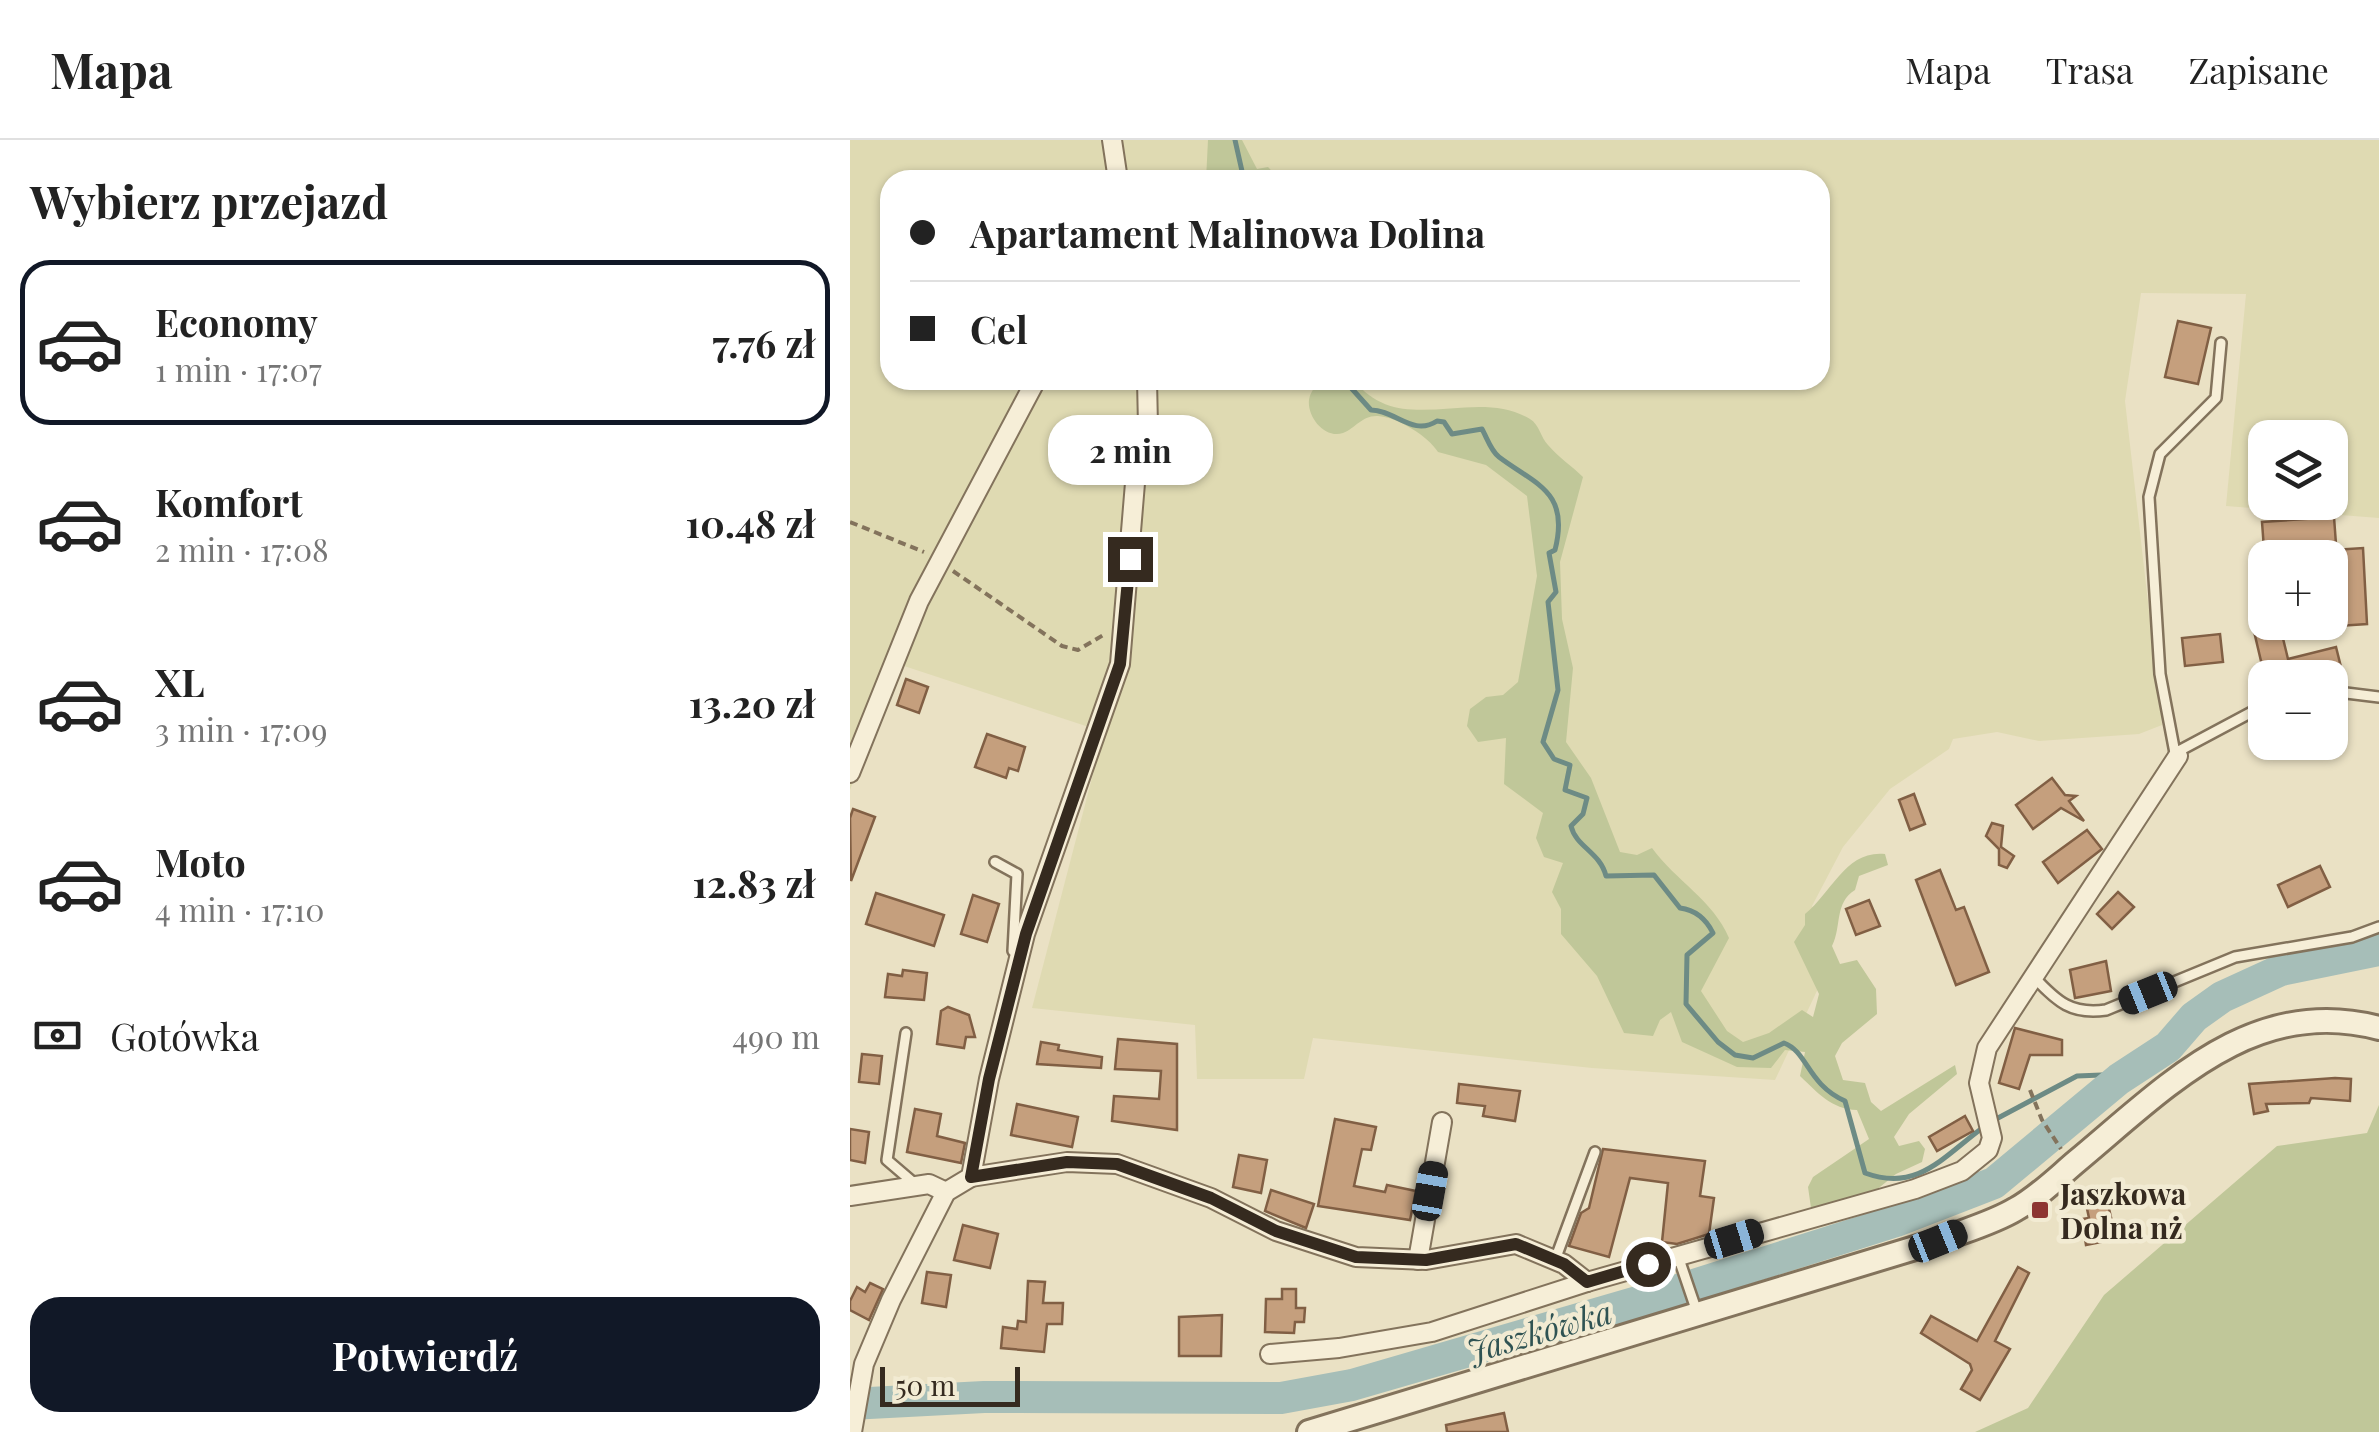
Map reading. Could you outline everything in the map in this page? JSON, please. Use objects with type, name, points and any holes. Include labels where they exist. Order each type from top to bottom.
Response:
[{"type":"street","points":[[1112,140],[1116,170]]},
{"type":"street","points":[[850,774],[900,644],[938,562],[1031,390]]},
{"type":"street","points":[[971,1177],[1014,979],[1040,887],[1107,711],[1127,614],[1136,470],[1148,426],[1147,390]]},
{"type":"street","points":[[1270,1354],[1339,1348],[1432,1332],[1587,1282],[1681,1264],[1915,1189],[1974,1162],[1992,1138],[1979,1083],[1988,1048],[2178,756]]},
{"type":"street","points":[[1309,1432],[1696,1309],[1954,1234],[2016,1209],[2189,1072],[2236,1041],[2274,1024],[2316,1020],[2379,1028]]},
{"type":"street","points":[[1418,1260],[1442,1122]]},
{"type":"street","points":[[853,1424],[858,1389],[891,1300],[946,1192],[971,1177],[1067,1162],[1117,1164],[1211,1198],[1276,1231],[1356,1257],[1418,1260],[1516,1244],[1555,1260],[1587,1282]]},
{"type":"street","points":[[850,1196],[914,1184],[929,1184],[946,1192]]},
{"type":"lane","points":[[2221,344],[2216,398],[2160,454],[2149,497],[2160,674],[2166,719],[2178,756],[2248,715]]},
{"type":"lane","points":[[2348,693],[2379,697]]},
{"type":"lane","points":[[995,862],[1018,874],[1014,979]]},
{"type":"lane","points":[[2032,976],[2063,1007],[2087,1012],[2106,1010],[2235,957],[2352,937],[2379,927]]},
{"type":"lane","points":[[906,1033],[887,1160],[914,1184]]},
{"type":"lane","points":[[1555,1260],[1595,1152]]},
{"type":"lane","points":[[1681,1264],[1696,1309]]},
{"type":"path","points":[[850,522],[922,550],[1062,646],[1078,650],[1093,644],[1127,614]]},
{"type":"path","points":[[2030,1090],[2042,1120],[2072,1165]]},
{"type":"shaded area","points":[[850,140],[2379,140],[2379,518],[2348,516],[2348,420],[2248,420],[2248,508],[2226,506],[2246,294],[2141,293],[2125,401],[2162,725],[2139,734],[2039,741],[1997,732],[1953,739],[1949,749],[1890,789],[1843,847],[1812,906],[1831,961],[1775,1080],[1592,1068],[1313,1038],[1304,1079],[1197,1079],[1195,1025],[1032,1008],[1104,732],[898,664],[850,790]]},
{"type":"green space","points":[[1208,140],[1242,140],[1257,169],[1271,170],[1206,170]]},
{"type":"green space","points":[[1313,390],[1364,390],[1393,407],[1508,410],[1533,421],[1556,454],[1583,477],[1560,562],[1562,619],[1573,668],[1566,742],[1591,778],[1620,852],[1637,855],[1652,848],[1722,925],[1729,938],[1701,991],[1727,1031],[1743,1042],[1769,1033],[1802,1010],[1813,1017],[1819,994],[1794,942],[1805,925],[1805,914],[1850,865],[1872,854],[1885,854],[1888,865],[1859,876],[1855,890],[1844,901],[1832,946],[1840,964],[1857,960],[1876,989],[1877,1014],[1842,1043],[1835,1056],[1843,1080],[1865,1083],[1871,1102],[1881,1111],[1955,1065],[1957,1074],[1909,1114],[1894,1137],[1899,1146],[1919,1141],[1925,1149],[1922,1162],[1896,1174],[1875,1191],[1811,1208],[1808,1187],[1813,1177],[1869,1139],[1857,1110],[1832,1103],[1800,1076],[1805,1052],[1785,1050],[1771,1068],[1737,1067],[1682,1042],[1671,1012],[1660,1020],[1653,1036],[1624,1033],[1597,976],[1561,934],[1561,909],[1552,892],[1563,863],[1544,857],[1536,838],[1543,813],[1504,784],[1506,738],[1478,742],[1467,726],[1470,709],[1486,697],[1503,695],[1518,682],[1537,576],[1527,496],[1486,465],[1438,452],[1420,434],[1386,417],[1372,416],[1343,433],[1330,433],[1314,419],[1309,407]]},
{"type":"green space","points":[[2379,1105],[2379,1432],[1975,1432],[2028,1408],[2104,1295],[2277,1146],[2367,1133]]},
{"type":"building","points":[[2178,321],[2211,328],[2198,384],[2165,377]]},
{"type":"building","points":[[2334,520],[2336,540],[2263,540],[2262,522]]},
{"type":"building","points":[[2363,548],[2367,624],[2348,625],[2348,549]]},
{"type":"building","points":[[2220,634],[2223,662],[2185,666],[2182,638]]},
{"type":"building","points":[[2256,640],[2283,640],[2288,659],[2336,647],[2339,660],[2261,660]]},
{"type":"building","points":[[906,679],[928,687],[919,713],[897,705]]},
{"type":"building","points":[[987,734],[1025,747],[1018,771],[1009,768],[1006,778],[975,767]]},
{"type":"building","points":[[2052,778],[2065,795],[2076,796],[2069,801],[2084,821],[2061,808],[2033,829],[2016,805]]},
{"type":"building","points":[[1914,794],[1925,824],[1910,830],[1899,800]]},
{"type":"building","points":[[853,809],[875,817],[851,881],[850,818]]},
{"type":"building","points":[[1992,823],[2003,826],[2001,847],[2014,856],[2007,868],[1999,865],[1999,849],[1986,836]]},
{"type":"building","points":[[2087,830],[2102,849],[2058,883],[2043,862]]},
{"type":"building","points":[[2320,866],[2330,887],[2288,907],[2278,885]]},
{"type":"building","points":[[1940,870],[1956,910],[1964,907],[1989,972],[1956,985],[1916,880]]},
{"type":"building","points":[[2118,892],[2134,907],[2112,929],[2097,914]]},
{"type":"building","points":[[876,893],[944,915],[934,946],[866,924]]},
{"type":"building","points":[[973,895],[999,904],[987,942],[961,934]]},
{"type":"building","points":[[1869,900],[1880,926],[1856,935],[1846,909]]},
{"type":"building","points":[[2106,961],[2111,991],[2075,998],[2070,970]]},
{"type":"building","points":[[903,970],[927,973],[924,1000],[885,997],[888,974],[902,976]]},
{"type":"building","points":[[948,1007],[969,1015],[975,1037],[966,1037],[964,1048],[937,1044],[941,1011]]},
{"type":"building","points":[[2015,1028],[2062,1040],[2062,1055],[2030,1055],[2019,1089],[1999,1083]]},
{"type":"building","points":[[1118,1039],[1177,1044],[1177,1130],[1112,1121],[1114,1096],[1159,1099],[1161,1071],[1115,1069]]},
{"type":"building","points":[[1041,1042],[1059,1045],[1058,1050],[1102,1057],[1101,1068],[1037,1064]]},
{"type":"building","points":[[862,1054],[882,1056],[879,1084],[859,1082]]},
{"type":"building","points":[[2351,1079],[2350,1101],[2311,1098],[2309,1103],[2266,1104],[2268,1111],[2254,1114],[2249,1084]]},
{"type":"building","points":[[1459,1084],[1520,1091],[1515,1121],[1483,1116],[1485,1106],[1457,1103]]},
{"type":"building","points":[[1017,1104],[1078,1117],[1072,1147],[1011,1135]]},
{"type":"building","points":[[915,1109],[941,1114],[937,1136],[965,1143],[961,1163],[907,1152]]},
{"type":"building","points":[[1965,1116],[1973,1131],[1937,1151],[1929,1137]]},
{"type":"building","points":[[1335,1119],[1376,1127],[1371,1150],[1362,1149],[1354,1186],[1385,1192],[1387,1185],[1416,1191],[1410,1220],[1318,1206]]},
{"type":"building","points":[[850,1129],[869,1132],[865,1163],[850,1160]]},
{"type":"building","points":[[1603,1149],[1705,1161],[1700,1196],[1714,1198],[1709,1234],[1677,1244],[1662,1242],[1668,1183],[1630,1178],[1609,1257],[1569,1246],[1581,1213],[1589,1208]]},
{"type":"building","points":[[1239,1155],[1267,1160],[1261,1193],[1233,1187]]},
{"type":"building","points":[[1271,1190],[1314,1204],[1306,1228],[1265,1211]]},
{"type":"building","points":[[2107,1200],[2116,1239],[2086,1245],[2082,1219],[2089,1218],[2086,1204]]},
{"type":"building","points":[[963,1225],[998,1234],[990,1268],[954,1260]]},
{"type":"building","points":[[2018,1267],[2029,1273],[1995,1341],[2010,1349],[1980,1400],[1961,1389],[1972,1370],[1970,1364],[1921,1333],[1931,1316],[1977,1341]]},
{"type":"building","points":[[927,1272],[951,1275],[946,1307],[922,1303]]},
{"type":"building","points":[[1028,1281],[1045,1282],[1043,1303],[1063,1303],[1062,1324],[1047,1324],[1044,1352],[1001,1348],[1003,1327],[1017,1329],[1018,1321],[1026,1322]]},
{"type":"building","points":[[870,1283],[883,1289],[869,1320],[850,1310],[850,1301],[857,1287],[865,1292]]},
{"type":"building","points":[[1282,1289],[1296,1289],[1296,1308],[1305,1308],[1304,1322],[1295,1322],[1294,1333],[1265,1332],[1266,1299],[1282,1299]]},
{"type":"building","points":[[1222,1315],[1221,1356],[1179,1356],[1179,1317]]},
{"type":"building","points":[[1504,1413],[1508,1432],[1447,1432],[1446,1425]]},
{"type":"waterway","points":[[1235,140],[1242,170]]},
{"type":"waterway","points":[[1353,390],[1371,410],[1412,425],[1444,422],[1452,434],[1482,429],[1496,454],[1537,483],[1554,502],[1558,530],[1555,550],[1549,553],[1556,592],[1548,602],[1558,690],[1543,742],[1554,759],[1570,765],[1565,790],[1587,798],[1583,814],[1571,826],[1606,876],[1654,875],[1680,908],[1704,919],[1713,933],[1687,955],[1686,1004],[1718,1042],[1735,1055],[1753,1058],[1784,1043],[1792,1047],[1815,1078],[1845,1101],[1865,1173],[1883,1178],[1914,1175],[1941,1161],[1981,1129]]},
{"type":"waterway","name":"Jaszkówka","points":[[850,1404],[984,1397],[1281,1398],[1352,1385],[1675,1291],[1896,1221],[1994,1183],[2119,1079],[2168,1047],[2194,1017],[2222,997],[2281,970],[2379,950]]},
{"type":"waterway","points":[[1998,1118],[2077,1076],[2126,1074]]},
{"type":"place","name":"Jaszkowa Dolna nż","points":[[2040,1210]]},
{"type":"route","points":[[1130,559],[1120,664],[1107,711],[1026,934],[989,1079],[971,1177],[1006,1168],[1067,1162],[1117,1164],[1169,1180],[1276,1231],[1356,1257],[1426,1260],[1516,1244],[1564,1264],[1587,1282],[1648,1264]]}]
